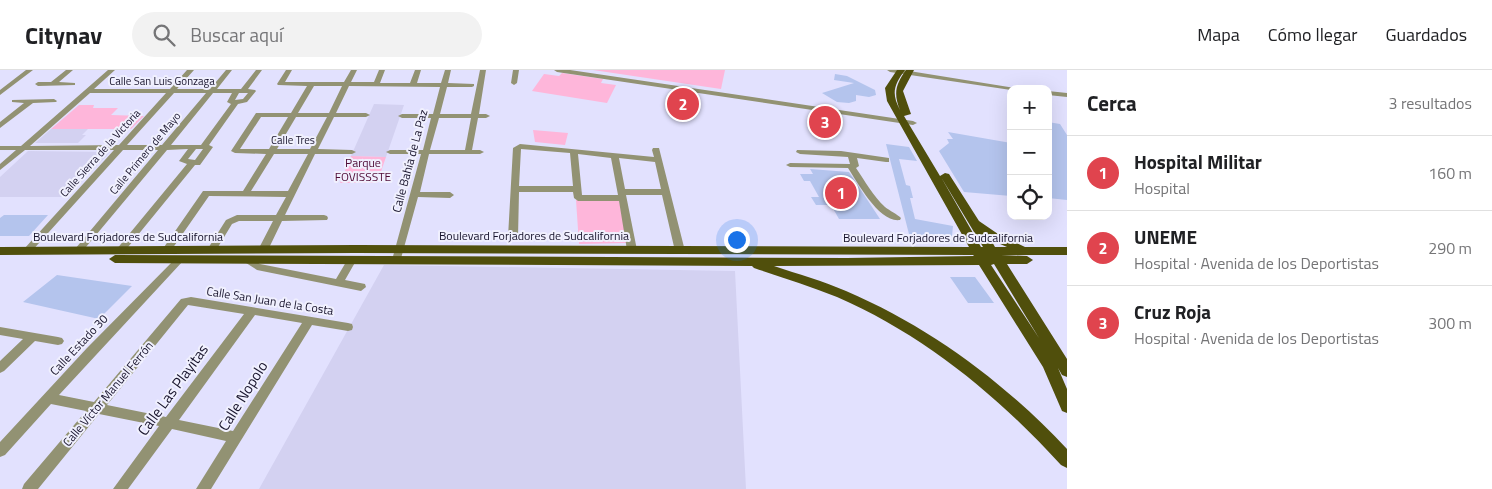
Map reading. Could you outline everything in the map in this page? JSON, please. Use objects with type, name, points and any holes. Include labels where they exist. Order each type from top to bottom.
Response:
[{"type":"main road","points":[[902,71],[898,92],[906,120],[942,188],[965,219],[1049,365],[1067,406]]},
{"type":"main road","points":[[906,120],[957,196],[965,219],[959,239],[950,246],[935,250]]},
{"type":"main road","points":[[942,188],[950,194],[957,196]]},
{"type":"main road","points":[[965,219],[1000,240],[1022,249],[1040,252]]},
{"type":"main road","name":"Boulevard Forjadores de Sudcalifornia","points":[[0,251],[263,250],[398,255],[666,256],[748,262],[935,250],[986,255],[1067,259]]},
{"type":"main road","name":"Boulevard Forjadores de Sudcalifornia","points":[[0,259],[352,259],[398,255],[632,250],[666,256],[680,250],[844,256],[986,255],[1067,251]]},
{"type":"main road","points":[[986,255],[1067,371]]},
{"type":"main road","points":[[748,262],[841,294],[888,317],[926,340],[994,390],[1067,460]]},
{"type":"street","points":[[0,93],[30,70]]},
{"type":"street","points":[[52,84],[70,70]]},
{"type":"street","points":[[0,168],[112,70]]},
{"type":"street","name":"Calle Sierra de la Victoria","points":[[27,251],[191,70]]},
{"type":"street","name":"Calle Primero de Mayo","points":[[78,251],[229,70]]},
{"type":"street","points":[[240,91],[253,91],[245,101],[230,101],[259,70]]},
{"type":"street","points":[[289,70],[280,84],[472,85]]},
{"type":"street","points":[[263,250],[354,70]]},
{"type":"street","points":[[376,85],[382,70]]},
{"type":"street","points":[[413,85],[418,70]]},
{"type":"street","name":"Calle Bahía de La Paz","points":[[398,255],[448,70]]},
{"type":"street","points":[[468,152],[483,70]]},
{"type":"street","points":[[514,84],[516,70]]},
{"type":"street","points":[[557,70],[632,79],[906,120]]},
{"type":"street","points":[[582,70],[632,79]]},
{"type":"street","points":[[902,71],[1007,87]]},
{"type":"street","points":[[38,84],[73,84]]},
{"type":"street","points":[[246,193],[312,84]]},
{"type":"street","name":"Calle San Luis Gonzaga","points":[[88,91],[240,91]]},
{"type":"street","points":[[1052,93],[1067,95]]},
{"type":"street","points":[[14,101],[54,101]]},
{"type":"street","points":[[0,126],[31,101]]},
{"type":"street","points":[[203,147],[236,102]]},
{"type":"street","name":"Calle Tres","points":[[293,115],[259,115],[234,151],[352,152]]},
{"type":"street","points":[[293,115],[366,116]]},
{"type":"street","points":[[402,116],[486,116]]},
{"type":"street","points":[[513,237],[517,148],[520,146],[659,160]]},
{"type":"street","points":[[0,148],[164,148],[194,147],[203,147],[210,148],[199,162],[183,161],[194,147]]},
{"type":"street","points":[[656,150],[680,250]]},
{"type":"street","points":[[574,151],[578,198],[666,192]]},
{"type":"street","points":[[390,152],[480,152]]},
{"type":"street","points":[[800,152],[852,155],[886,160]]},
{"type":"street","points":[[790,166],[855,166],[852,155]]},
{"type":"street","points":[[615,156],[632,250]]},
{"type":"street","points":[[121,250],[192,163]]},
{"type":"street","points":[[851,166],[878,207],[887,214],[897,218]]},
{"type":"street","points":[[515,189],[577,189]]},
{"type":"street","points":[[167,250],[206,193],[291,194]]},
{"type":"street","points":[[415,194],[450,195]]},
{"type":"street","points":[[212,250],[229,222],[237,218],[324,218]]},
{"type":"street","name":"Calle Estado 30","points":[[0,451],[180,259]]},
{"type":"street","points":[[246,259],[257,268],[361,287]]},
{"type":"street","points":[[338,283],[352,259]]},
{"type":"street","name":"Calle San Juan de la Costa","points":[[188,300],[348,327]]},
{"type":"street","name":"Calle Víctor Manuel Ferrón","points":[[29,489],[95,408],[188,300]]},
{"type":"street","name":"Calle Las Playitas","points":[[120,489],[252,311]]},
{"type":"street","name":"Calle Nopolo","points":[[203,489],[310,320]]},
{"type":"street","points":[[0,331],[58,341]]},
{"type":"street","points":[[0,368],[32,337]]},
{"type":"street","points":[[49,398],[236,437]]},
{"type":"shaded area","points":[[374,104],[404,105],[386,157],[351,156]]},
{"type":"shaded area","points":[[51,129],[88,129],[82,135],[86,135],[78,143],[35,143]]},
{"type":"shaded area","points":[[28,151],[110,152],[67,197],[0,197],[0,177]]},
{"type":"shaded area","points":[[384,265],[735,271],[746,489],[259,489]]},
{"type":"green space","points":[[593,70],[725,70],[721,89]]},
{"type":"green space","points":[[562,73],[603,79],[601,83],[616,85],[607,103],[532,91],[544,74],[559,76]]},
{"type":"green space","points":[[79,105],[94,105],[93,108],[118,108],[111,115],[144,116],[131,129],[51,129]]},
{"type":"green space","points":[[533,130],[568,133],[565,145],[535,142]]},
{"type":"green space","name":"Parque FOVISSSTE","points":[[351,156],[386,157],[377,183],[340,183]]},
{"type":"green space","points":[[576,200],[619,200],[627,243],[579,244]]},
{"type":"building","points":[[835,74],[847,76],[875,90],[876,95],[869,97],[856,95],[856,101],[849,103],[837,102],[822,93],[854,83],[834,80]]},
{"type":"building","points":[[820,117],[833,120],[835,129],[816,127],[816,121],[820,120]]},
{"type":"building","points":[[1052,123],[1060,124],[1067,135],[1067,200],[1052,198]]},
{"type":"building","points":[[948,132],[1007,142],[1007,196],[964,192],[939,151],[949,143],[947,139],[953,139]]},
{"type":"building","points":[[886,144],[909,147],[917,161],[899,159],[906,185],[910,186],[913,198],[910,198],[915,219],[953,226],[952,236],[941,242],[911,242]]},
{"type":"building","points":[[810,169],[849,172],[880,219],[839,219],[831,205],[816,205],[811,197],[819,197],[810,181],[804,181],[800,174],[813,174]]},
{"type":"building","points":[[4,215],[48,215],[29,236],[0,236],[0,218]]},
{"type":"building","points":[[57,275],[132,286],[99,319],[23,302]]},
{"type":"building","points":[[950,277],[975,277],[994,303],[968,303]]},
{"type":"place","name":"UNEME","points":[[683,104]]},
{"type":"place","name":"Cruz Roja","points":[[825,122]]},
{"type":"place","name":"Hospital Militar","points":[[841,193]]}]
